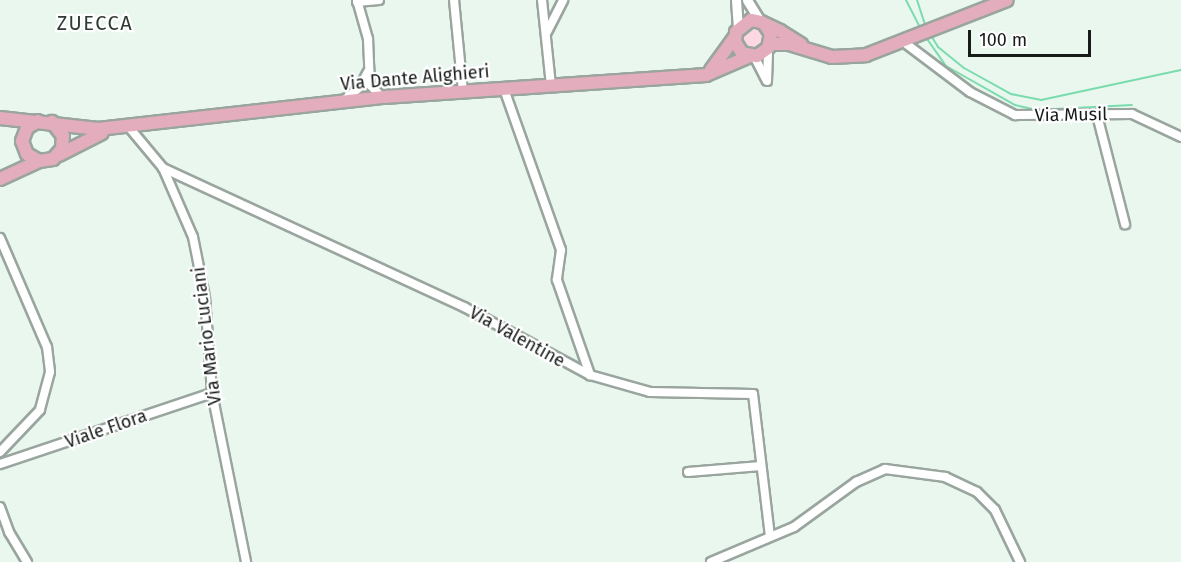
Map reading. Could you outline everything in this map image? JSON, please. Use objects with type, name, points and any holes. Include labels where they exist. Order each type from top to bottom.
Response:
[{"type":"main road","points":[[706,75],[726,54],[736,33],[751,20],[763,23],[806,49],[826,57],[849,57],[910,41],[1007,0]]},
{"type":"main road","points":[[763,23],[771,34],[769,46]]},
{"type":"main road","points":[[736,33],[739,50],[752,56],[769,46],[806,49]]},
{"type":"main road","name":"Via Dante Alighieri","points":[[51,121],[89,129],[384,97],[706,75],[752,56]]},
{"type":"main road","points":[[0,118],[51,121],[61,129],[64,142],[53,159],[39,161],[0,178]]},
{"type":"main road","points":[[0,118],[13,125],[27,154],[39,161]]},
{"type":"main road","points":[[0,178],[16,162],[27,128],[38,121]]},
{"type":"main road","name":"Via Dante Alighieri","points":[[53,159],[87,137],[128,126]]},
{"type":"street","points":[[380,0],[357,1],[368,39],[369,82],[374,92],[384,97]]},
{"type":"street","points":[[454,0],[463,91]]},
{"type":"street","points":[[542,0],[551,86]]},
{"type":"street","points":[[546,33],[563,0]]},
{"type":"street","points":[[736,0],[736,33]]},
{"type":"street","points":[[747,0],[763,23]]},
{"type":"street","name":"Via Musil","points":[[910,41],[970,92],[1015,115],[1132,114],[1181,137]]},
{"type":"street","points":[[752,56],[767,81],[769,46]]},
{"type":"street","points":[[345,102],[360,87],[369,69]]},
{"type":"street","points":[[345,102],[361,96],[369,82]]},
{"type":"street","points":[[504,89],[561,250],[557,280],[590,375]]},
{"type":"street","points":[[1097,115],[1125,224]]},
{"type":"street","name":"Via Mario Luciani","points":[[128,126],[164,168],[193,237],[205,297],[212,393],[246,562]]},
{"type":"street","name":"Via Valentine","points":[[164,168],[464,307],[590,375],[650,392],[753,394],[770,536]]},
{"type":"street","points":[[0,238],[47,346],[50,372],[47,396],[40,410],[0,452]]},
{"type":"street","name":"Viale Flora","points":[[0,464],[212,393]]},
{"type":"street","points":[[688,472],[761,466]]},
{"type":"street","points":[[711,562],[814,515],[856,482],[885,469],[914,470],[945,477],[977,492],[995,510],[1020,562]]},
{"type":"street","points":[[0,507],[9,532],[27,562]]},
{"type":"shaded area","points":[[757,22],[769,43],[746,54],[737,33]]},
{"type":"waterway","points":[[906,0],[921,29]]},
{"type":"waterway","points":[[917,0],[926,27]]},
{"type":"waterway","points":[[930,34],[938,47],[964,68],[1011,94],[1041,100],[1181,70]]},
{"type":"waterway","points":[[925,36],[946,66],[1015,105],[1036,110],[1132,105]]},
{"type":"district","name":"ZUECCA","points":[[95,23]]}]
